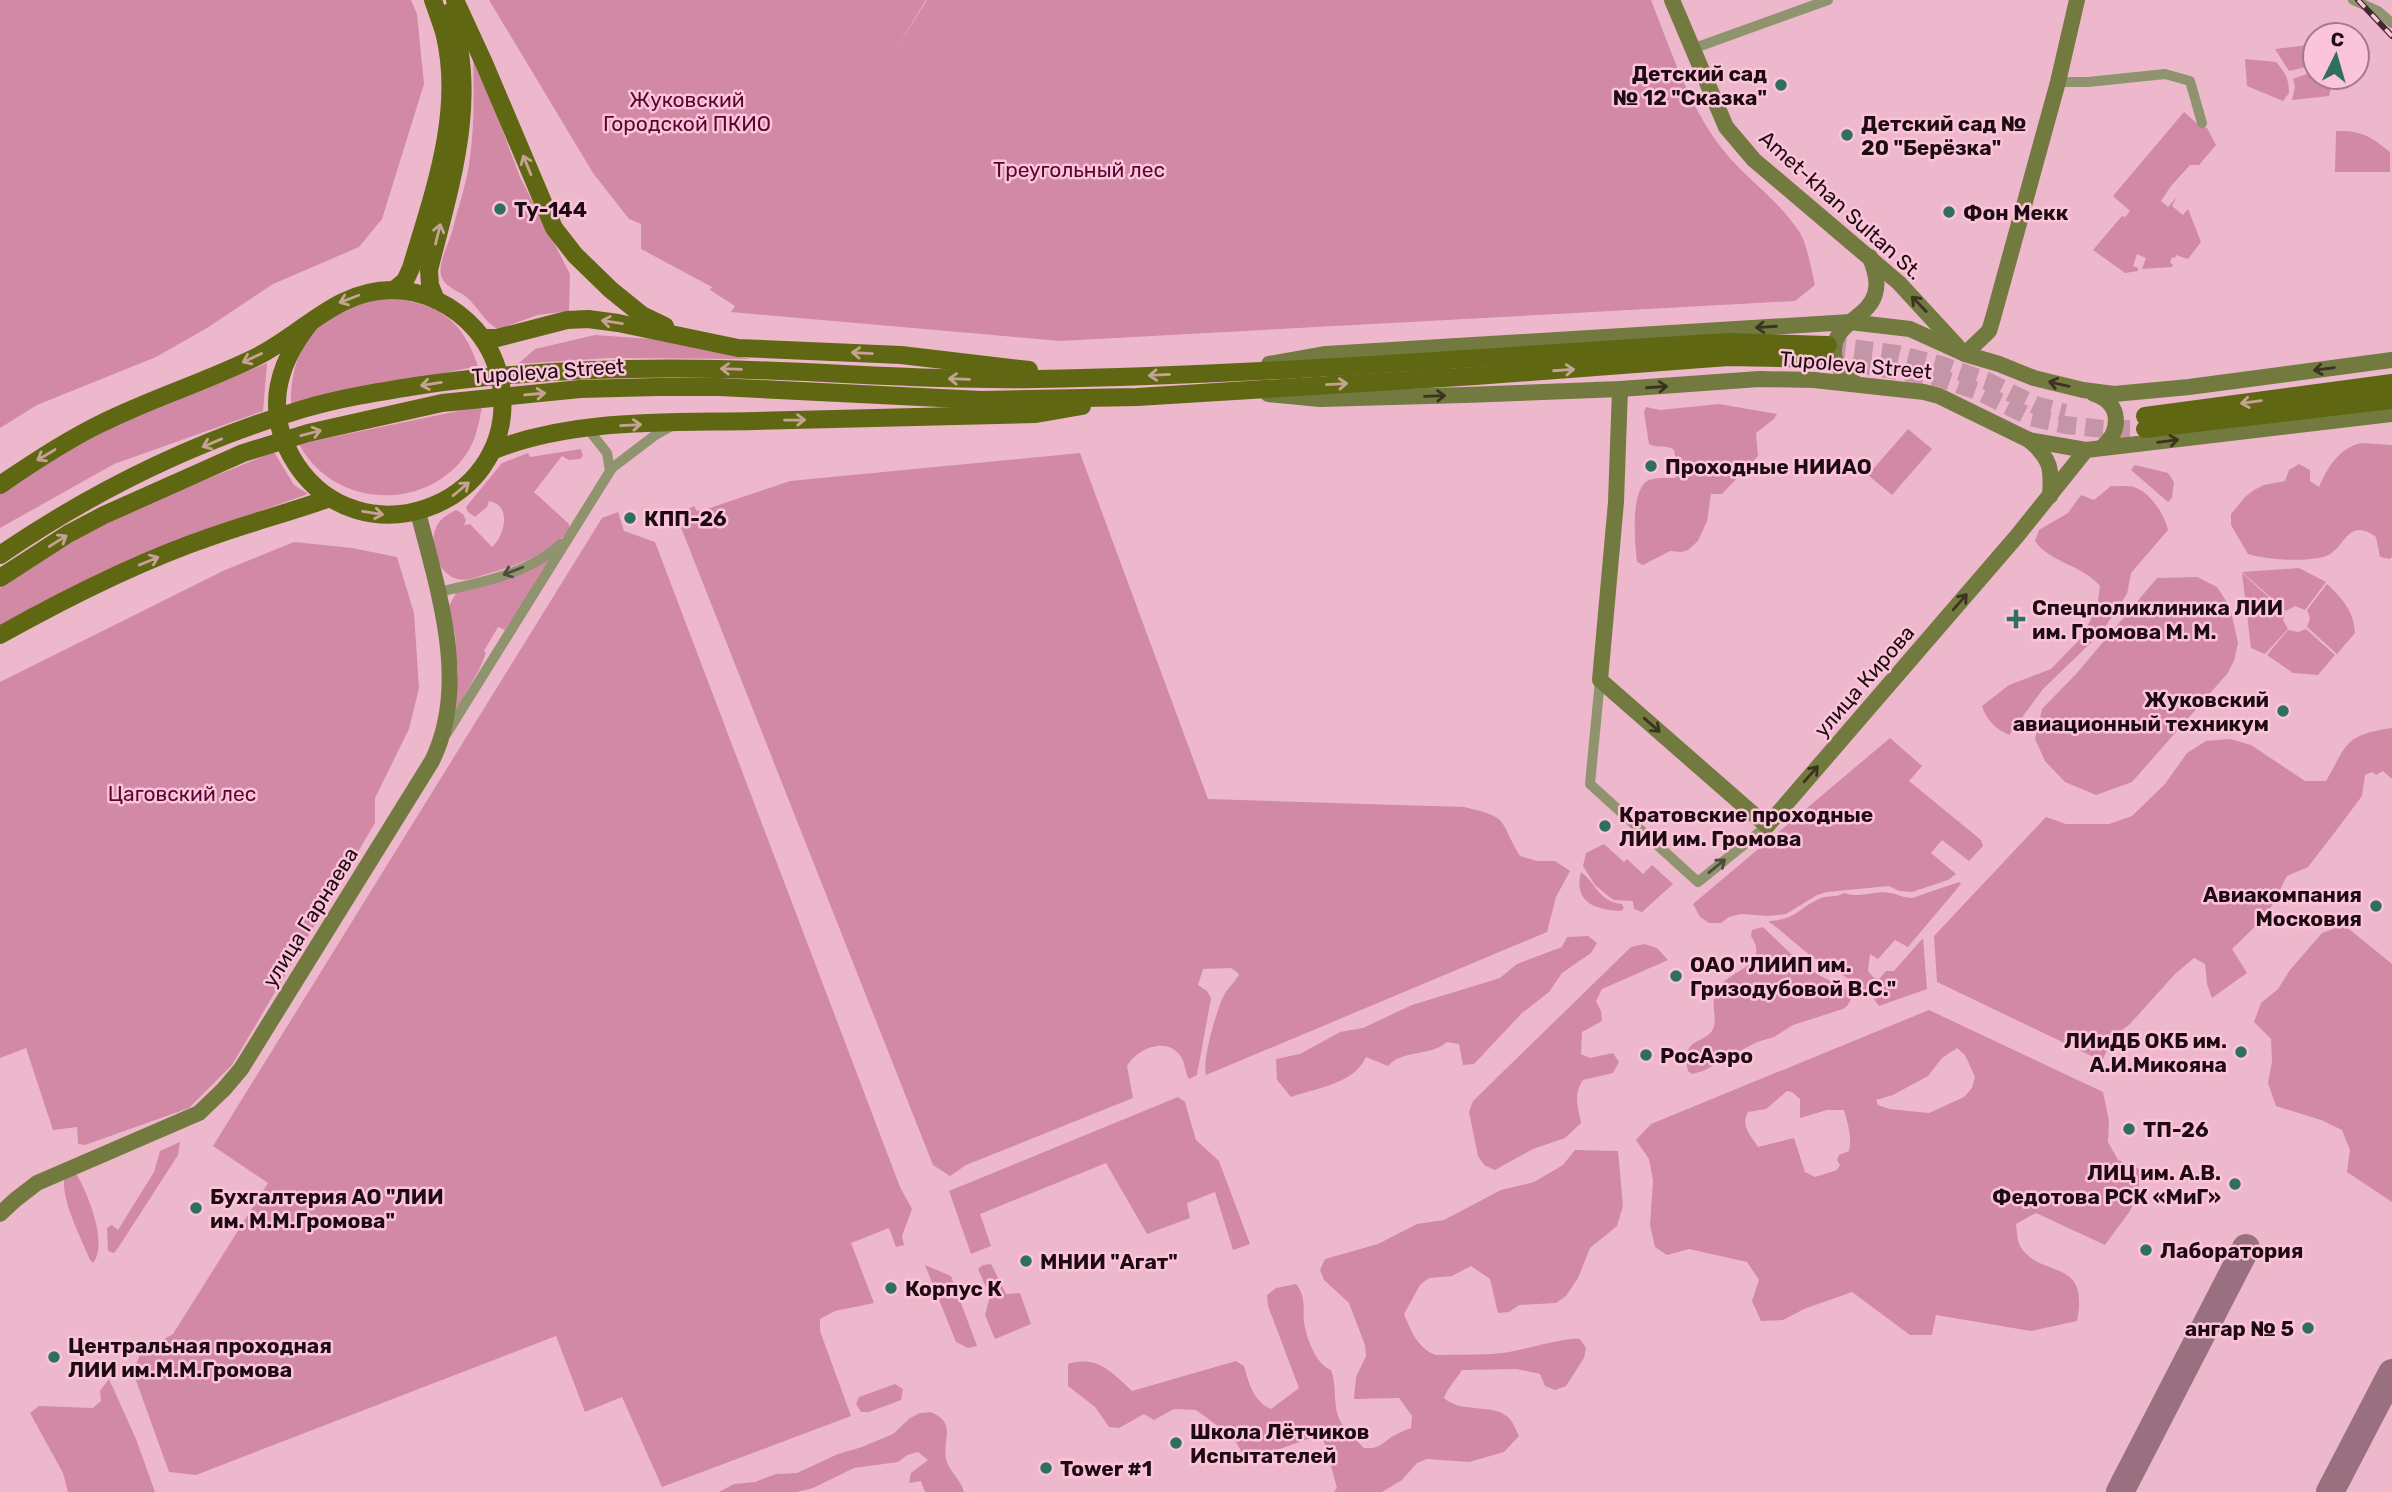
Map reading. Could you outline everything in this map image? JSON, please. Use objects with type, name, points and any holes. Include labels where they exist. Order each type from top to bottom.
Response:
[{"type":"main road","points":[[394,290],[405,281],[411,268],[442,160],[450,108],[450,71],[445,35],[433,0]]},
{"type":"main road","points":[[436,300],[430,285],[429,270],[462,122],[463,76],[457,33],[446,0]]},
{"type":"main road","points":[[455,0],[554,228],[575,255],[642,315],[703,342]]},
{"type":"main road","name":"Amet-khan Sultan St.","points":[[1672,0],[1726,127],[1754,160],[1906,290],[1965,354]]},
{"type":"main road","points":[[1965,354],[1989,331],[2058,82],[2077,0]]},
{"type":"main road","points":[[1856,384],[1843,374],[1834,354],[1835,342],[1839,332],[1870,307],[1877,281],[1870,257]]},
{"type":"main road","points":[[0,485],[43,456],[99,424],[256,357],[281,343],[328,308],[371,292],[394,290],[436,300],[461,316],[482,338],[495,362],[502,393],[500,424],[492,451],[467,485],[450,498],[418,512],[382,515],[364,512],[330,498],[305,477],[287,450],[279,423],[277,394],[282,368],[294,344],[310,323]]},
{"type":"main road","points":[[482,338],[497,338],[567,320],[588,319],[703,342]]},
{"type":"main road","name":"Tupoleva Street","points":[[492,451],[519,442],[588,429],[678,422],[1037,414],[1219,382],[1326,354],[1850,322],[1910,329],[1965,354],[2034,378],[2083,390]]},
{"type":"main road","points":[[1989,331],[2005,366]]},
{"type":"main road","name":"Tupoleva Street","points":[[703,342],[738,348],[901,355],[1100,378]]},
{"type":"main road","name":"Tupoleva Street","points":[[0,555],[43,526],[134,477],[187,453],[304,409],[379,392],[486,376],[646,368],[984,380],[1100,378],[1219,382],[1476,376],[1827,352]]},
{"type":"main road","points":[[2083,390],[2114,394],[2162,390],[2392,360]]},
{"type":"main road","name":"Tupoleva Street","points":[[1219,382],[1320,399],[1620,389],[1759,379],[1814,380],[1924,392],[1950,400],[2029,440],[2093,449],[2392,414]]},
{"type":"main road","points":[[2392,383],[2145,422],[2392,400]]},
{"type":"main road","name":"Tupoleva Street","points":[[0,578],[68,534],[104,515],[243,453],[374,417],[442,403],[580,390],[657,387],[719,387],[981,400],[1137,397]]},
{"type":"main road","points":[[1620,389],[1616,502],[1600,680],[1767,826]]},
{"type":"main road","name":"улица Кирова","points":[[1767,826],[2050,496],[2093,449],[2112,440],[2116,415],[2111,404],[2102,396],[2083,390]]},
{"type":"main road","points":[[2029,440],[2044,453],[2052,472],[2050,496]]},
{"type":"main road","points":[[0,635],[128,569],[212,536],[330,498]]},
{"type":"main road","name":"улица Гарнаева","points":[[0,1214],[37,1184],[200,1113],[224,1089],[241,1069],[432,761],[442,741],[448,716],[449,670],[438,592],[418,512]]},
{"type":"street","points":[[1692,49],[1828,0]]},
{"type":"street","points":[[2353,0],[2378,11],[2392,23]]},
{"type":"street","points":[[2058,82],[2080,83],[2165,74],[2178,77],[2190,82],[2202,123]]},
{"type":"street","points":[[442,741],[610,471],[645,443],[678,422]]},
{"type":"street","points":[[588,429],[607,453],[610,471]]},
{"type":"street","points":[[438,592],[512,572],[544,557],[571,535]]},
{"type":"street","name":"улица Кирова","points":[[1600,680],[1590,784],[1698,882],[1767,826]]},
{"type":"green space","points":[[0,0],[411,0],[417,14],[424,84],[382,219],[359,247],[273,284],[207,328],[156,357],[37,405],[0,428]]},
{"type":"green space","name":"Треугольный лес","points":[[489,0],[926,0],[894,52],[927,0],[1651,0],[1697,109],[1717,142],[1737,166],[1781,209],[1800,233],[1815,285],[1795,301],[1060,341],[731,312],[735,306],[710,290],[712,287],[641,249],[641,224],[629,219],[593,173]]},
{"type":"green space","points":[[2301,46],[2301,68],[2289,71],[2275,49]]},
{"type":"green space","points":[[473,53],[520,177],[570,274],[569,311],[538,315],[498,329],[489,323],[465,296],[448,285],[441,275],[443,258],[452,234],[470,161]]},
{"type":"green space","points":[[2245,59],[2276,62],[2288,84],[2289,93],[2283,101],[2247,86]]},
{"type":"green space","points":[[2301,76],[2301,91],[2330,91],[2329,96],[2292,100],[2295,87],[2293,79]]},
{"type":"green space","points":[[2184,112],[2200,126],[2207,128],[2216,145],[2199,165],[2190,165],[2161,201],[2168,207],[2177,197],[2172,206],[2183,215],[2188,209],[2201,242],[2188,259],[2176,255],[2175,258],[2172,257],[2172,267],[2142,269],[2146,258],[2137,254],[2133,266],[2138,268],[2138,271],[2125,273],[2093,250],[2122,216],[2125,217],[2130,211],[2113,196]]},
{"type":"green space","points":[[2336,131],[2359,133],[2383,146],[2390,152],[2390,172],[2335,172]]},
{"type":"green space","points":[[390,298],[422,305],[446,317],[464,336],[478,366],[291,405],[298,358],[313,332],[324,321],[352,304]]},
{"type":"green space","points":[[595,335],[652,339],[750,359],[608,358],[518,364],[535,349]]},
{"type":"green space","points":[[267,363],[263,411],[114,464],[0,528],[0,493],[52,459],[113,427]]},
{"type":"green space","points":[[1719,404],[1777,414],[1756,433],[1758,456],[1722,494],[1711,494],[1707,521],[1698,541],[1688,550],[1670,551],[1643,565],[1637,562],[1635,544],[1638,496],[1647,481],[1675,478],[1678,473],[1674,450],[1649,444],[1644,412],[1646,407],[1660,410]]},
{"type":"green space","points":[[482,406],[474,438],[465,456],[447,474],[426,487],[403,494],[379,495],[355,491],[333,480],[314,465],[299,444]]},
{"type":"green space","points":[[1908,429],[1932,449],[1892,495],[1868,475]]},
{"type":"green space","points":[[2361,443],[2392,445],[2390,559],[2380,557],[2376,537],[2358,530],[2346,537],[2331,554],[2323,557],[2285,560],[2248,554],[2231,525],[2231,514],[2245,497],[2264,485],[2285,481],[2289,470],[2299,464],[2310,470],[2310,481],[2319,487],[2340,454]]},
{"type":"green space","points":[[581,449],[583,456],[580,459],[569,460],[562,456],[534,492],[569,524],[569,529],[561,539],[524,562],[470,579],[459,579],[443,570],[433,542],[438,524],[448,514],[456,510],[463,514],[466,520],[464,525],[470,524],[492,547],[497,542],[504,521],[501,508],[489,501],[487,507],[475,517],[466,507],[502,463],[528,453],[530,457]]},
{"type":"green space","points":[[274,452],[294,485],[308,494],[213,528],[0,628],[0,588],[31,566],[132,511]]},
{"type":"green space","points":[[1080,453],[1208,799],[1464,807],[1497,818],[1505,827],[1520,856],[1537,861],[1555,861],[1570,871],[1556,897],[1547,932],[1206,1075],[1208,1048],[1217,1014],[1225,994],[1239,974],[1231,968],[1203,969],[1198,985],[1207,991],[1211,998],[1197,1075],[1189,1079],[1182,1058],[1169,1047],[1145,1049],[1127,1066],[1133,1098],[966,1165],[950,1176],[933,1165],[680,525],[686,518],[684,511],[694,506],[697,511],[704,510],[790,481]]},
{"type":"green space","points":[[2135,465],[2168,473],[2174,482],[2172,498],[2168,502],[2131,470]]},
{"type":"green space","points":[[2111,486],[2132,486],[2146,494],[2160,511],[2168,530],[2131,573],[2127,594],[2101,633],[2043,689],[2009,735],[1992,724],[1982,706],[2009,685],[2051,669],[2082,637],[2097,607],[2100,586],[2085,573],[2041,548],[2035,541],[2039,530],[2068,513],[2081,495],[2094,500]]},
{"type":"green space","points":[[618,512],[624,531],[655,542],[900,1187],[912,1209],[902,1236],[904,1245],[896,1247],[889,1228],[851,1243],[874,1303],[835,1311],[820,1319],[820,1331],[851,1416],[662,1487],[622,1397],[585,1412],[556,1336],[196,1475],[169,1472],[133,1372],[141,1352],[173,1334],[268,1183],[213,1146],[602,518]]},
{"type":"green space","name":"Цаговский лес","points":[[294,542],[352,548],[397,557],[414,613],[419,688],[409,729],[375,798],[375,823],[232,1065],[189,1108],[85,1145],[78,1144],[77,1127],[53,1130],[26,1048],[0,1058],[0,682],[225,570]]},
{"type":"green space","points":[[555,554],[505,630],[498,627],[484,651],[486,653],[480,668],[454,714],[458,672],[455,635],[448,608],[456,593]]},
{"type":"green space","points":[[2299,568],[2326,582],[2305,610],[2295,606],[2286,611],[2242,572]]},
{"type":"green space","points":[[2242,573],[2285,612],[2283,620],[2288,629],[2265,654],[2251,648]]},
{"type":"green space","points":[[2197,577],[2217,587],[2230,607],[2238,643],[2234,661],[2227,674],[2132,782],[2096,795],[2065,782],[2045,761],[2035,739],[2042,709],[2077,673],[2157,578]]},
{"type":"green space","points":[[2327,584],[2346,606],[2354,625],[2355,633],[2337,654],[2307,627],[2310,618],[2307,610]]},
{"type":"green space","points":[[2306,629],[2335,655],[2318,675],[2293,673],[2267,655],[2288,630],[2298,632]]},
{"type":"green space","points":[[2392,728],[2392,779],[2383,771],[2376,775],[2372,772],[2365,775],[2362,796],[2335,832],[2308,867],[2287,876],[2267,915],[2232,949],[2247,973],[2212,998],[2205,964],[2194,958],[2175,974],[2130,1024],[2113,1037],[2102,1061],[1937,982],[1934,936],[2046,817],[2066,824],[2109,824],[2132,816],[2165,784],[2187,753],[2206,741],[2230,739],[2251,745],[2305,781],[2326,781],[2349,743],[2365,734]]},
{"type":"green space","points":[[1890,738],[1922,766],[1909,781],[1981,840],[1983,846],[1969,861],[1942,840],[1931,853],[1956,874],[1948,880],[1912,892],[1899,891],[1889,886],[1827,892],[1786,914],[1741,914],[1729,917],[1721,923],[1709,923],[1700,917],[1693,904]]},
{"type":"green space","points":[[1604,844],[1624,862],[1627,859],[1643,874],[1652,865],[1673,884],[1642,912],[1634,909],[1633,901],[1614,900],[1595,885],[1583,866],[1586,853]]},
{"type":"green space","points":[[1581,872],[1603,896],[1614,903],[1622,904],[1624,908],[1621,911],[1603,909],[1588,902],[1580,891]]},
{"type":"green space","points":[[1959,882],[1961,884],[1908,947],[1895,940],[1878,959],[1870,954],[1868,971],[1879,979],[1886,971],[1894,971],[1923,938],[1927,989],[1879,1006],[1866,991],[1810,955],[1768,921],[1792,916],[1821,898],[1844,893],[1858,895],[1885,892],[1912,898]]},
{"type":"green space","points":[[2344,925],[2392,964],[2392,1202],[2347,1172],[2350,1150],[2342,1130],[2321,1120],[2276,1106],[2268,1083],[2272,1062],[2271,1039],[2254,1022],[2261,1003],[2278,989],[2290,970],[2322,933]]},
{"type":"green space","points":[[1763,927],[1804,964],[1853,996],[1843,1009],[1793,1025],[1774,1037],[1757,1042],[1703,1071],[1692,1074],[1688,1071],[1687,1052],[1694,1043],[1713,1029],[1716,992],[1721,984],[1752,962],[1756,947],[1751,936],[1752,930]]},
{"type":"green space","points":[[1588,936],[1597,943],[1591,953],[1562,973],[1549,992],[1522,1013],[1474,1064],[1463,1065],[1459,1044],[1447,1042],[1433,1050],[1401,1057],[1388,1066],[1366,1057],[1353,1073],[1344,1079],[1291,1097],[1277,1080],[1276,1059],[1300,1054],[1340,1032],[1363,1028],[1412,1005],[1500,978],[1517,964],[1562,947],[1567,937]]},
{"type":"green space","points":[[1644,944],[1657,948],[1668,960],[1602,989],[1596,1001],[1602,1021],[1582,1032],[1581,1054],[1590,1058],[1613,1053],[1619,1062],[1613,1073],[1583,1080],[1577,1096],[1581,1123],[1565,1138],[1533,1149],[1495,1170],[1484,1165],[1478,1156],[1469,1112],[1473,1101],[1631,947]]},
{"type":"green space","points":[[1929,1010],[2103,1092],[2109,1121],[2108,1142],[2118,1160],[2139,1169],[2139,1191],[2130,1211],[2105,1245],[2036,1213],[2016,1224],[2019,1244],[2029,1256],[2070,1277],[2076,1286],[2079,1300],[2077,1321],[2031,1331],[1936,1315],[1932,1335],[1910,1335],[1852,1292],[1804,1309],[1783,1320],[1761,1321],[1752,1301],[1759,1280],[1747,1262],[1689,1249],[1667,1255],[1655,1247],[1650,1225],[1653,1180],[1649,1159],[1636,1140],[1651,1124]],"holes":[[[1957,1048],[1965,1055],[1975,1077],[1972,1088],[1964,1097],[1929,1113],[1889,1109],[1878,1105],[1876,1100],[1893,1095],[1928,1076],[1942,1058]],[[1787,1091],[1800,1099],[1800,1118],[1827,1110],[1844,1110],[1850,1146],[1849,1151],[1839,1155],[1837,1160],[1840,1165],[1837,1170],[1815,1177],[1805,1172],[1794,1138],[1758,1147],[1750,1135],[1745,1121],[1748,1112],[1766,1109]]]},
{"type":"green space","points":[[1178,1097],[1185,1102],[1196,1140],[1219,1161],[1250,1244],[1233,1250],[1215,1192],[1187,1203],[1190,1218],[1147,1234],[1106,1163],[980,1214],[991,1246],[971,1254],[949,1191]]},
{"type":"green space","points":[[180,1142],[178,1155],[118,1248],[114,1253],[108,1251],[107,1228],[112,1225],[118,1230],[154,1172],[160,1151]]},
{"type":"green space","points":[[1575,1150],[1618,1151],[1623,1206],[1617,1226],[1590,1248],[1578,1278],[1566,1296],[1556,1303],[1519,1305],[1509,1312],[1498,1313],[1490,1279],[1471,1266],[1452,1276],[1429,1278],[1420,1285],[1404,1314],[1420,1344],[1436,1355],[1500,1353],[1580,1339],[1586,1348],[1584,1358],[1566,1386],[1555,1390],[1545,1386],[1540,1374],[1517,1369],[1462,1370],[1450,1387],[1444,1398],[1451,1403],[1494,1410],[1510,1419],[1519,1436],[1504,1452],[1469,1462],[1427,1459],[1417,1463],[1402,1480],[1382,1492],[1334,1492],[1337,1488],[1325,1444],[1319,1435],[1277,1450],[1244,1456],[1233,1437],[1196,1410],[1174,1409],[1154,1420],[1144,1414],[1119,1428],[1109,1427],[1095,1407],[1068,1386],[1068,1364],[1078,1362],[1096,1363],[1132,1391],[1236,1361],[1244,1366],[1256,1397],[1271,1409],[1299,1388],[1268,1306],[1267,1295],[1276,1288],[1296,1284],[1303,1298],[1304,1322],[1310,1343],[1320,1362],[1331,1370],[1340,1420],[1364,1448],[1377,1447],[1411,1428],[1412,1416],[1399,1398],[1354,1399],[1356,1377],[1366,1356],[1365,1345],[1349,1303],[1324,1280],[1320,1270],[1325,1259],[1378,1244],[1417,1224],[1444,1220],[1501,1190],[1534,1182],[1563,1165]]},
{"type":"green space","points":[[75,1172],[95,1218],[99,1244],[93,1263],[65,1194],[65,1175]]},
{"type":"green space","points":[[991,1264],[1006,1294],[1020,1293],[1031,1324],[995,1339],[985,1315],[990,1296],[978,1269]]},
{"type":"green space","points":[[925,1265],[951,1276],[977,1346],[968,1348],[956,1342]]},
{"type":"green space","points":[[109,1379],[136,1439],[155,1492],[68,1492],[63,1473],[30,1413],[39,1406],[93,1408],[101,1401],[100,1391]]},
{"type":"green space","points":[[895,1384],[903,1389],[901,1400],[869,1412],[861,1412],[856,1404],[859,1397]]},
{"type":"green space","points":[[931,1412],[944,1422],[947,1428],[945,1455],[964,1492],[925,1492],[921,1481],[909,1483],[911,1473],[928,1460],[918,1452],[907,1455],[898,1462],[854,1468],[813,1488],[797,1492],[719,1492],[734,1484],[755,1482],[776,1474],[797,1473],[838,1454],[893,1434],[910,1418]]},
{"type":"taxiway","points":[[2120,1492],[2246,1248]]},
{"type":"taxiway","points":[[2330,1492],[2392,1373]]},
{"type":"tunnel","points":[[1828,345],[1897,354],[1941,365],[1987,381],[2035,405],[2065,413]]},
{"type":"tunnel","points":[[1826,359],[1940,378],[1980,392],[2030,417],[2066,425],[2103,429],[2145,429]]},
{"type":"railway","points":[[2358,0],[2392,36]]},
{"type":"place","name":"Детский сад № 12 \"Сказка\"","points":[[1781,85]]},
{"type":"place","name":"Детский сад № 20 \"Берёзка\"","points":[[1847,135]]},
{"type":"place","name":"Ty-144","points":[[500,209]]},
{"type":"place","name":"Фон Мекк","points":[[1949,212]]},
{"type":"place","name":"Проходные НИИАО","points":[[1651,466]]},
{"type":"place","name":"КПП-26","points":[[630,518]]},
{"type":"place","name":"Спецполиклиника ЛИИ им. Громова М. М.","points":[[2016,619]]},
{"type":"place","name":"Жуковский авиационный техникум","points":[[2283,711]]},
{"type":"place","name":"Кратовские проходные ЛИИ им. Громова","points":[[1605,826]]},
{"type":"place","name":"Авиакомпания Московия","points":[[2376,906]]},
{"type":"place","name":"ОАО \"ЛИИП им. Гризодубовой В.С.\"","points":[[1676,976]]},
{"type":"place","name":"ЛИиДБ ОКБ им. А.И.Микояна","points":[[2241,1052]]},
{"type":"place","name":"РосАэро","points":[[1646,1055]]},
{"type":"place","name":"ТП-26","points":[[2129,1129]]},
{"type":"place","name":"ЛИЦ им. А.В. Федотова РСК «МиГ»","points":[[2235,1184]]},
{"type":"place","name":"Бухгалтерия АО \"ЛИИ им. М.М.Громова\"","points":[[196,1208]]},
{"type":"place","name":"Лаборатория","points":[[2146,1250]]},
{"type":"place","name":"МНИИ \"Агат\"","points":[[1026,1261]]},
{"type":"place","name":"Корпус К","points":[[891,1288]]},
{"type":"place","name":"ангар № 5","points":[[2308,1328]]},
{"type":"place","name":"Центральная проходная ЛИИ им.М.М.Громова","points":[[54,1357]]},
{"type":"place","name":"Школа Лётчиков Испытателей","points":[[1176,1443]]},
{"type":"place","name":"Tower #1","points":[[1046,1468]]},
{"type":"park label","name":"Жуковский Городской ПКИО","points":[[687,111]]}]
